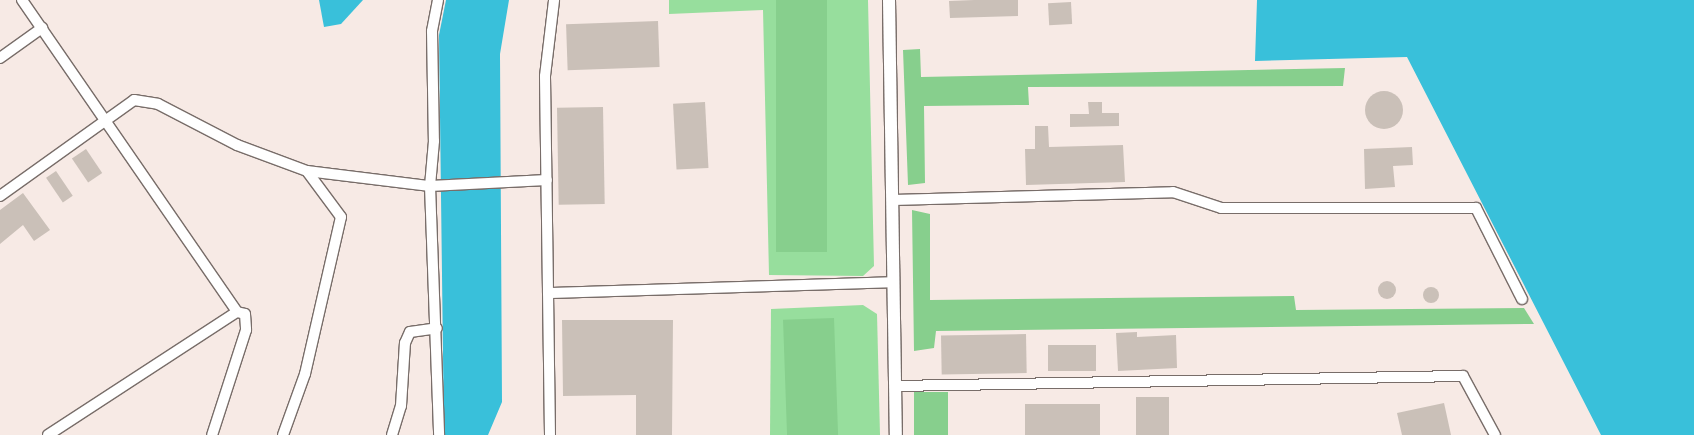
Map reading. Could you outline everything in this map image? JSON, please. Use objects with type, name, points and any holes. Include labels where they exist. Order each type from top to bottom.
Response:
[{"type":"street","points":[[22,0],[107,120],[237,312],[245,314],[246,330],[212,435]]},
{"type":"street","points":[[438,0],[432,31],[434,141],[430,186],[437,328],[439,435]]},
{"type":"street","points":[[550,435],[545,76],[554,0]]},
{"type":"street","points":[[890,0],[896,435]]},
{"type":"street","points":[[0,58],[42,28]]},
{"type":"street","points":[[0,196],[134,100],[158,104],[237,145],[307,171],[430,186],[547,180]]},
{"type":"street","points":[[283,435],[305,374],[341,217],[307,171]]},
{"type":"street","points":[[893,200],[1174,192],[1221,208],[1476,208],[1522,299]]},
{"type":"street","points":[[548,293],[894,282]]},
{"type":"street","points":[[48,435],[237,312]]},
{"type":"street","points":[[392,435],[401,406],[405,343],[410,332],[437,328]]},
{"type":"street","points":[[895,386],[1463,376],[1495,435]]},
{"type":"green space","points":[[669,0],[868,0],[874,266],[863,276],[769,275],[763,10],[669,14]]},
{"type":"green space","points":[[776,0],[827,0],[827,252],[776,252]]},
{"type":"green space","points":[[920,49],[921,77],[1345,68],[1343,86],[1028,87],[1029,105],[924,106],[925,183],[908,185],[903,50]]},
{"type":"green space","points":[[912,210],[930,214],[930,300],[1294,296],[1296,310],[1524,308],[1534,324],[936,331],[934,348],[914,351]]},
{"type":"green space","points":[[863,305],[877,314],[880,435],[770,435],[771,309]]},
{"type":"green space","points":[[834,318],[838,435],[787,435],[783,320]]},
{"type":"green space","points":[[914,392],[948,392],[948,435],[914,435]]},
{"type":"water","points":[[319,0],[363,0],[341,24],[324,27]]},
{"type":"water","points":[[446,0],[509,0],[500,54],[502,402],[488,435],[444,435],[439,35]]},
{"type":"water","points":[[1257,0],[1694,0],[1694,435],[1601,435],[1407,57],[1255,61]]},
{"type":"building","points":[[1018,0],[1018,16],[950,18],[949,1]]},
{"type":"building","points":[[1071,2],[1072,24],[1049,25],[1048,3]]},
{"type":"building","points":[[658,21],[660,67],[568,70],[566,24]]},
{"type":"building","points":[[1384,91],[1397,97],[1403,110],[1397,123],[1384,129],[1371,123],[1365,110],[1371,97]]},
{"type":"building","points":[[705,102],[708,168],[676,170],[673,104]]},
{"type":"building","points":[[1088,102],[1102,102],[1102,113],[1119,113],[1119,126],[1070,127],[1070,114],[1089,114]]},
{"type":"building","points":[[603,107],[605,204],[559,205],[557,108]]},
{"type":"building","points":[[1035,126],[1048,126],[1049,147],[1123,145],[1125,182],[1026,185],[1025,149],[1035,149]]},
{"type":"building","points":[[1412,147],[1413,165],[1393,166],[1395,187],[1365,189],[1364,149]]},
{"type":"building","points":[[86,149],[102,173],[88,183],[72,159]]},
{"type":"building","points":[[56,171],[73,196],[63,203],[46,178]]},
{"type":"building","points":[[23,193],[50,230],[34,241],[23,225],[0,244],[0,210]]},
{"type":"building","points":[[1383,281],[1391,281],[1396,286],[1394,297],[1383,299],[1378,294],[1378,286]]},
{"type":"building","points":[[1428,287],[1434,287],[1439,292],[1437,301],[1428,303],[1423,298],[1423,292]]},
{"type":"building","points":[[562,320],[673,320],[672,435],[636,435],[636,395],[563,396]]},
{"type":"building","points":[[1137,332],[1137,337],[1176,335],[1177,368],[1118,371],[1116,333]]},
{"type":"building","points":[[1026,334],[1027,373],[942,374],[941,335]]},
{"type":"building","points":[[1048,345],[1096,345],[1096,371],[1048,371]]},
{"type":"building","points":[[1136,397],[1169,397],[1169,435],[1136,435]]},
{"type":"building","points":[[1444,403],[1451,435],[1402,435],[1397,413]]},
{"type":"building","points":[[1025,404],[1100,404],[1100,435],[1025,435]]}]
